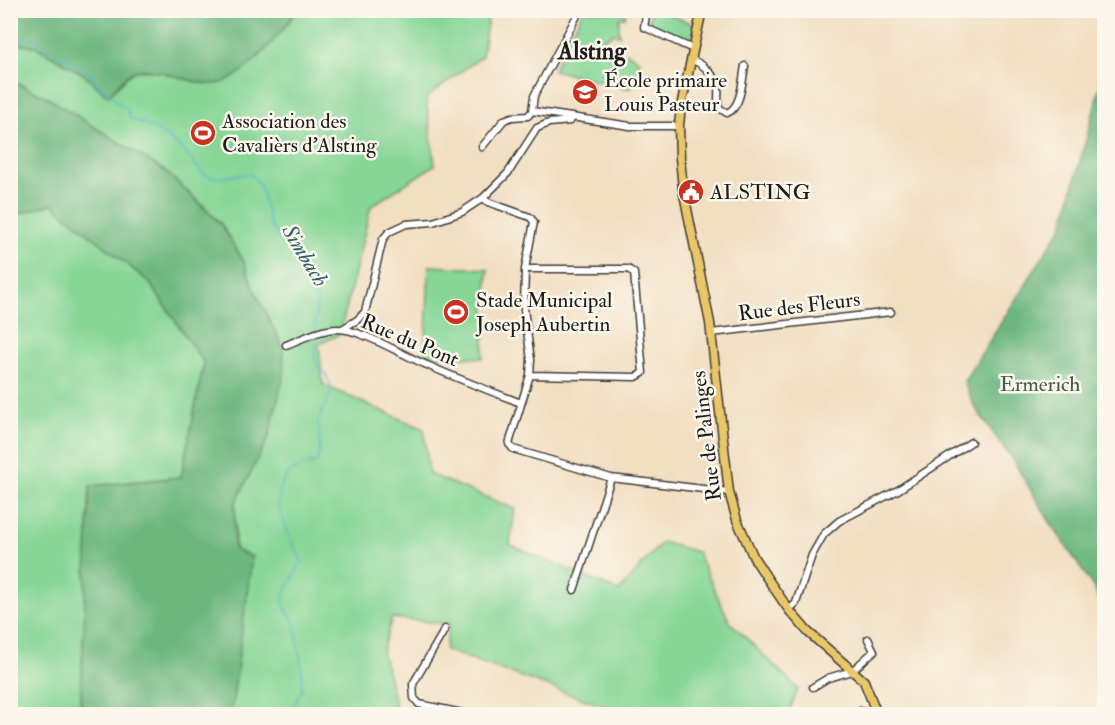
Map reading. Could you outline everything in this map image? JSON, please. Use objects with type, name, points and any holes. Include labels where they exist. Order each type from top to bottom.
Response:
[{"type":"main road","name":"Rue de Palinges","points":[[702,10],[683,91],[679,126],[680,158],[683,189],[711,333],[729,492],[737,520],[754,558],[789,610],[808,632],[866,686],[877,714]]},
{"type":"street","points":[[482,147],[504,120],[528,116],[534,96],[580,10]]},
{"type":"street","points":[[647,10],[644,27],[693,49]]},
{"type":"street","points":[[691,60],[703,66],[714,78],[718,88],[719,108],[727,113],[734,110],[737,104],[745,66]]},
{"type":"street","points":[[531,111],[630,126],[679,126]]},
{"type":"street","points":[[342,329],[365,312],[383,239],[389,232],[406,224],[433,222],[462,212],[483,198],[508,173],[537,128],[549,123],[570,121],[573,117]]},
{"type":"street","points":[[483,198],[488,202],[530,217],[534,222],[525,269],[524,309],[531,360],[530,375],[509,444],[513,449],[611,478],[729,492]]},
{"type":"street","points":[[525,269],[628,269],[634,273],[643,373],[636,377],[530,375]]},
{"type":"street","name":"Rue des Fleurs","points":[[711,333],[891,312]]},
{"type":"street","name":"Rue du Pont","points":[[286,345],[332,329],[342,329],[372,339],[427,365],[521,403]]},
{"type":"street","points":[[789,610],[796,603],[812,555],[824,534],[839,521],[898,490],[971,442]]},
{"type":"street","points":[[574,590],[611,478]]},
{"type":"street","points":[[445,629],[413,684],[414,698],[419,704],[467,714]]},
{"type":"street","points":[[813,687],[828,678],[852,671],[874,651],[868,639]]},
{"type":"street","name":"Rue de Palinges","points":[[859,711],[877,714]]},
{"type":"green space","points":[[11,10],[296,11],[261,54],[238,75],[226,81],[207,84],[160,72],[139,70],[128,75],[108,96],[82,73],[35,46],[22,45],[11,38]]},
{"type":"green space","points":[[658,10],[696,25],[690,44],[648,24],[651,11]]},
{"type":"green space","points":[[296,11],[489,11],[482,56],[426,98],[435,165],[371,206],[340,334],[319,344],[323,385],[424,429],[429,474],[515,509],[510,545],[619,591],[662,542],[697,552],[729,621],[798,689],[788,714],[626,714],[445,650],[449,624],[392,618],[382,651],[398,714],[231,714],[236,675],[235,504],[269,436],[283,347],[255,291],[243,260],[221,224],[165,171],[19,83],[11,81],[10,38],[22,45],[35,46],[82,73],[108,96],[132,72],[142,70],[159,72],[257,59]]},
{"type":"green space","points":[[583,11],[626,11],[625,17],[619,18],[619,36],[615,33],[604,38],[615,66],[627,52],[640,61],[636,84],[633,83],[631,89],[553,70]]},
{"type":"green space","name":"Ermerich","points":[[1104,72],[1104,613],[1094,588],[1014,462],[974,406],[964,381],[1063,225]]},
{"type":"green space","points":[[11,81],[47,97],[165,171],[221,224],[243,260],[255,291],[283,347],[284,374],[269,436],[235,504],[234,549],[252,557],[231,714],[80,714],[90,486],[181,477],[204,363],[149,282],[52,204],[11,216]]},
{"type":"green space","points":[[52,204],[149,282],[204,363],[181,477],[90,486],[80,714],[11,714],[11,216]]},
{"type":"green space","name":"Stade Municipal Joseph Aubertin","points":[[429,266],[488,269],[483,358],[425,355]]},
{"type":"waterway","name":"Simbach","points":[[10,32],[27,39],[37,39],[79,67],[128,110],[129,118],[148,126],[172,141],[206,175],[221,178],[250,174],[259,183],[271,227],[292,252],[295,261],[311,284],[317,302],[315,330]]},
{"type":"waterway","name":"Simbach","points":[[290,714],[302,689],[302,670],[295,624],[285,608],[283,596],[302,562],[282,517],[280,492],[283,481],[291,472],[317,462],[320,449],[318,420],[332,391],[326,374],[319,368],[315,358],[315,335]]},
{"type":"place","name":"École primaire Louis Pasteur","points":[[585,92]]},
{"type":"place","name":"Association des Cavalièrs d'Alsting","points":[[203,133]]},
{"type":"place","name":"ALSTING","points":[[691,192]]},
{"type":"place","name":"Stade Municipal Joseph Aubertin","points":[[456,312]]},
{"type":"district","name":"Alsting","points":[[592,51]]}]
